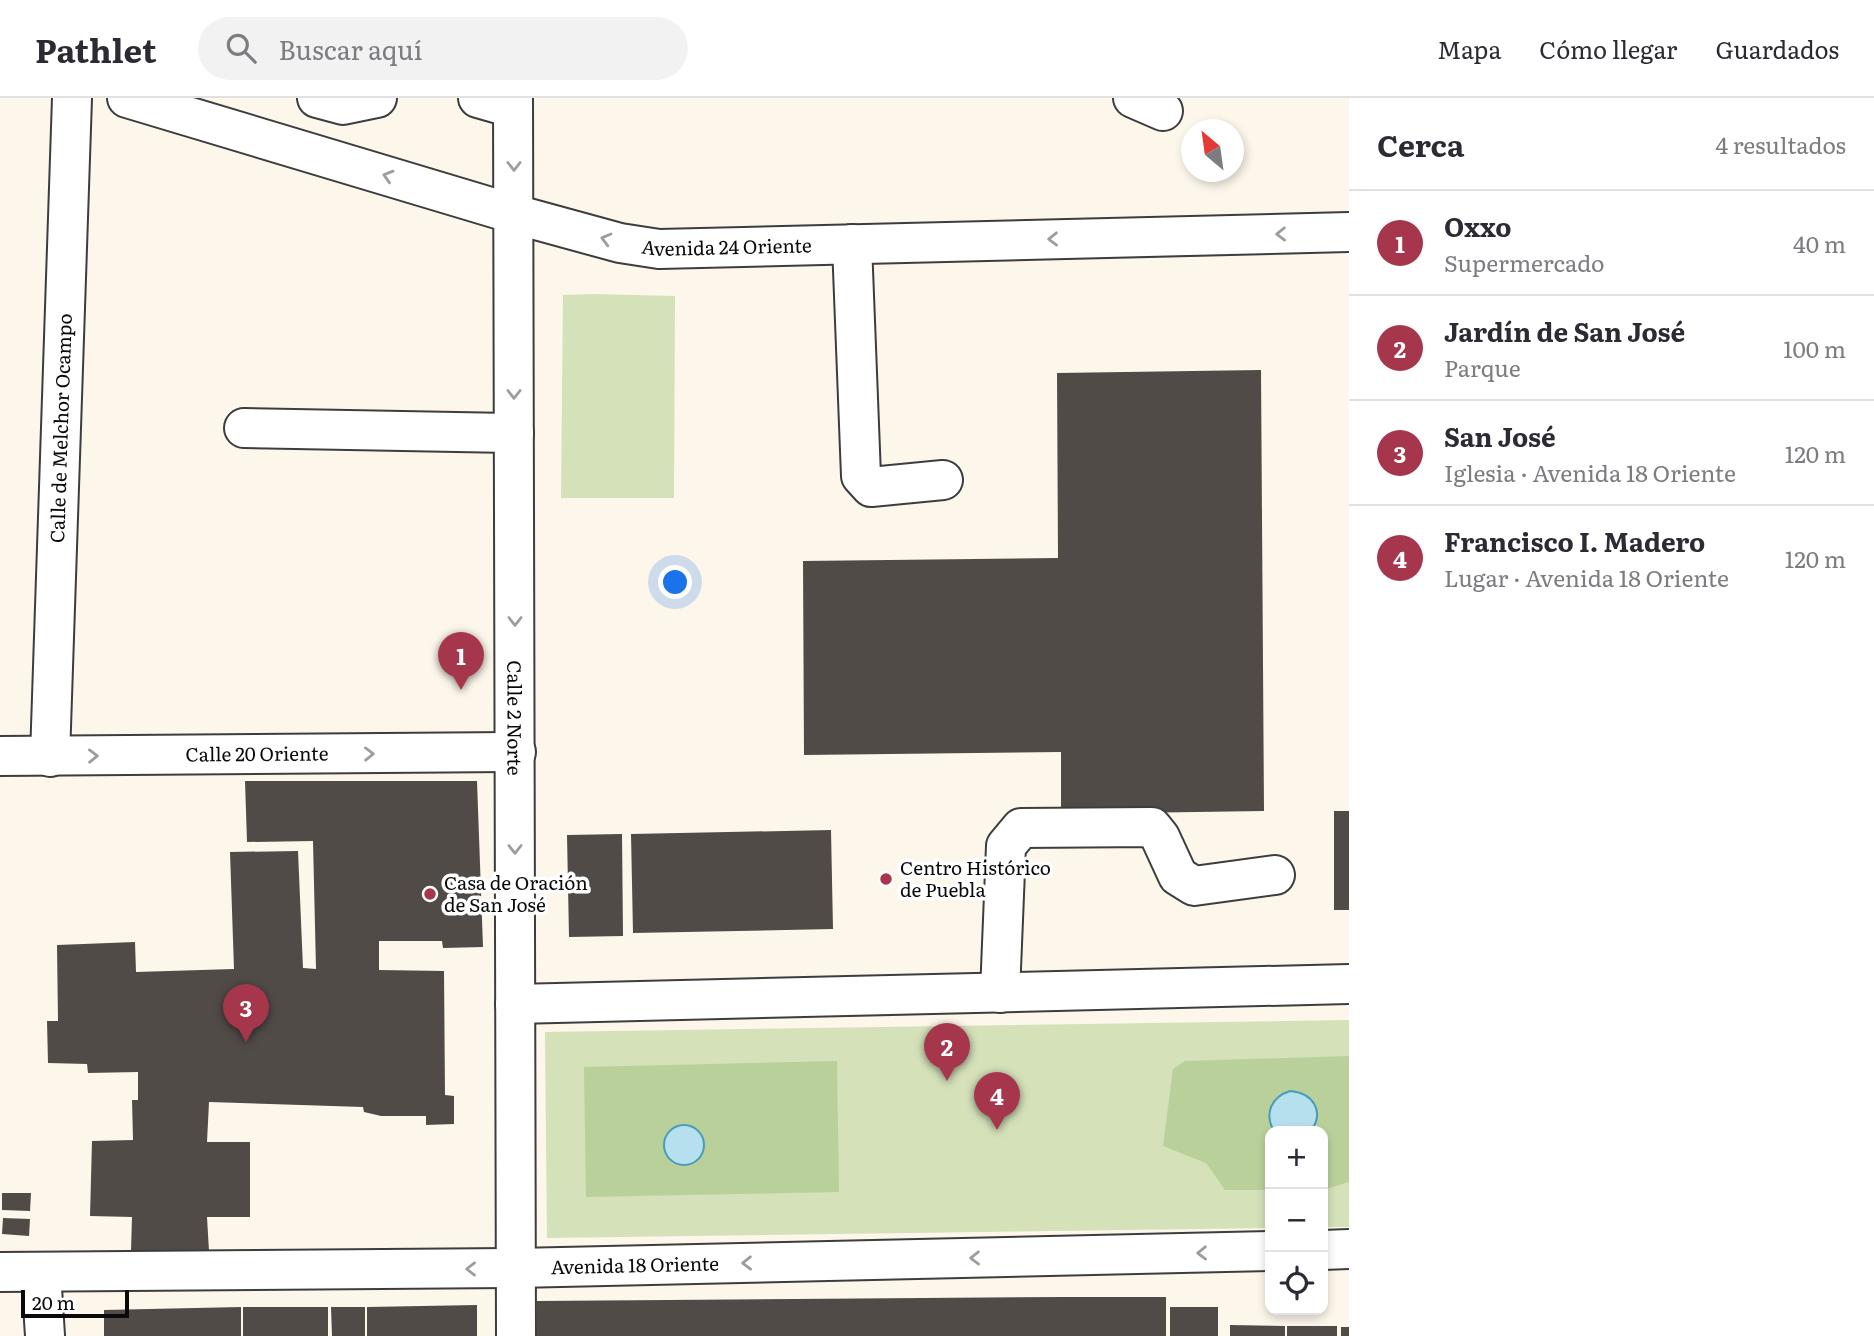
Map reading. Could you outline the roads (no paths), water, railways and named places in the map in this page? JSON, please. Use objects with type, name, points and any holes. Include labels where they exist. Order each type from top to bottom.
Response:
[{"type":"street","name":"Calle de Melchor Ocampo","points":[[50,757],[72,98]]},
{"type":"street","name":"Avenida 24 Oriente","points":[[127,98],[514,214],[620,243],[659,249],[1349,232]]},
{"type":"street","points":[[317,98],[343,105],[377,98]]},
{"type":"street","name":"Calle 2 Norte","points":[[502,101],[514,214],[516,1336]]},
{"type":"street","points":[[852,244],[861,476],[871,487],[943,480]]},
{"type":"street","points":[[244,428],[514,433]]},
{"type":"street","name":"Calle 20 Oriente","points":[[0,757],[516,752]]},
{"type":"street","points":[[1000,993],[1006,846],[1021,828],[1152,827],[1160,837],[1178,876],[1194,886],[1275,875]]},
{"type":"street","points":[[516,1003],[1349,984]]},
{"type":"street","points":[[1328,1250],[1349,1249]]},
{"type":"street","name":"Avenida 18 Oriente","points":[[0,1272],[516,1268],[1265,1251]]},
{"type":"street","points":[[41,1272],[46,1336]]},
{"type":"water","points":[[1298,1092],[1310,1099],[1317,1110],[1314,1126],[1272,1126],[1271,1107],[1283,1094]]},
{"type":"water","points":[[684,1125],[692,1126],[698,1131],[703,1137],[703,1153],[698,1159],[692,1164],[684,1165],[676,1164],[670,1159],[665,1153],[664,1145],[665,1137],[670,1131],[676,1126]]},
{"type":"place","name":"Oxxo","points":[[461,690]]},
{"type":"place","name":"Centro Histórico de Puebla","points":[[886,879]]},
{"type":"place","name":"Casa de Oración de San José","points":[[430,894]]},
{"type":"place","name":"San José","points":[[246,1042]]},
{"type":"place","name":"Jardín de San José","points":[[947,1081]]},
{"type":"place","name":"Francisco I. Madero","points":[[997,1130]]}]
